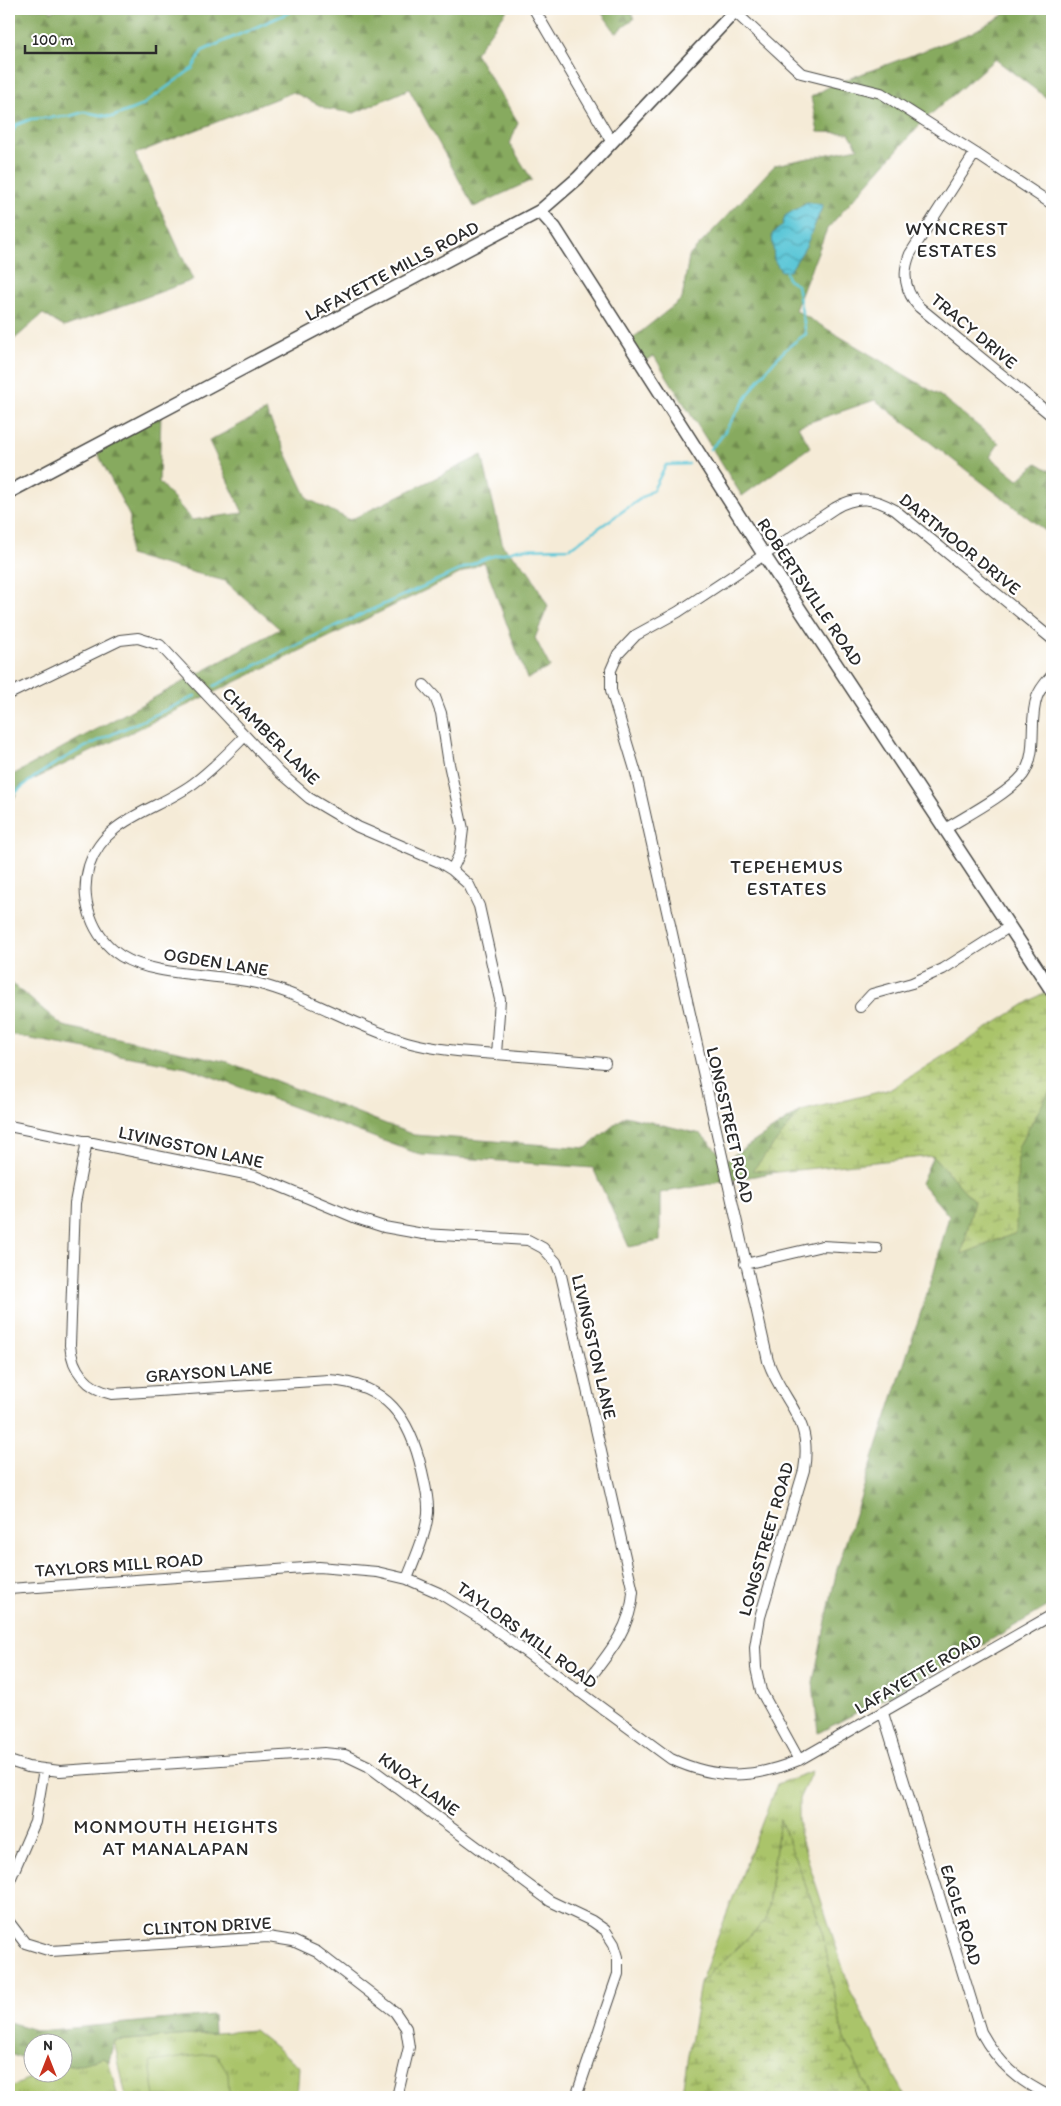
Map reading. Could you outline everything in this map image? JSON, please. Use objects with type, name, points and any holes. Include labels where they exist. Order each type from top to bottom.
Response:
[{"type":"street","points":[[534,9],[610,142]]},
{"type":"street","points":[[736,10],[801,72],[881,93],[1052,204]]},
{"type":"street","name":"LAFAYETTE MILLS ROAD","points":[[9,492],[540,211],[578,178],[736,10]]},
{"type":"street","name":"TRACY DRIVE","points":[[975,153],[910,254],[905,272],[907,286],[910,296],[919,307],[1052,416]]},
{"type":"street","name":"ROBERTSVILLE ROAD","points":[[540,211],[554,228],[764,555],[1052,991]]},
{"type":"street","name":"DARTMOOR DRIVE","points":[[764,555],[843,503],[862,498],[874,500],[896,510],[1052,639]]},
{"type":"street","name":"LONGSTREET ROAD","points":[[764,555],[678,612],[629,641],[613,664],[610,680],[636,773],[768,1361],[776,1382],[799,1416],[807,1444],[804,1470],[760,1617],[754,1647],[756,1668],[762,1691],[798,1760]]},
{"type":"street","name":"CHAMBER LANE","points":[[9,694],[112,643],[138,638],[150,641],[166,650],[293,785],[330,812],[452,870],[469,885],[479,906],[500,1000],[496,1054]]},
{"type":"street","points":[[945,829],[1009,788],[1023,774],[1030,760],[1033,712],[1037,696],[1052,675]]},
{"type":"street","points":[[424,685],[435,697],[442,712],[449,764],[462,829],[460,853],[452,870]]},
{"type":"street","name":"OGDEN LANE","points":[[245,736],[194,783],[176,795],[122,822],[99,846],[88,868],[86,896],[90,916],[102,938],[121,956],[144,966],[256,983],[289,993],[408,1042],[447,1050],[605,1063]]},
{"type":"street","points":[[860,1007],[872,994],[912,983],[943,969],[1009,927]]},
{"type":"street","name":"LIVINGSTON LANE","points":[[9,1126],[255,1176],[356,1218],[384,1227],[423,1234],[528,1240],[543,1248],[552,1258],[561,1275],[633,1592],[631,1613],[624,1630],[579,1692]]},
{"type":"street","name":"GRAYSON LANE","points":[[87,1141],[74,1218],[70,1345],[71,1356],[78,1372],[89,1384],[112,1394],[329,1380],[354,1384],[377,1394],[396,1410],[410,1429],[427,1497],[426,1523],[407,1579]]},
{"type":"street","points":[[745,1264],[822,1246],[877,1249]]},
{"type":"street","name":"TAYLORS MILL ROAD","points":[[9,1589],[319,1567],[355,1568],[407,1579],[465,1607],[652,1746],[671,1758],[694,1768],[720,1774],[749,1775],[773,1771],[798,1760]]},
{"type":"street","name":"LAFAYETTE ROAD","points":[[798,1760],[1052,1615]]},
{"type":"street","name":"EAGLE ROAD","points":[[883,1713],[981,2032],[990,2049],[1008,2070],[1032,2088],[1052,2097]]},
{"type":"street","name":"KNOX LANE","points":[[9,1761],[44,1769],[71,1770],[324,1753],[345,1755],[368,1766],[550,1901],[592,1921],[610,1937],[618,1957],[618,1974],[576,2097]]},
{"type":"street","points":[[9,1882],[35,1822],[44,1769]]},
{"type":"street","name":"CLINTON DRIVE","points":[[9,1922],[25,1943],[51,1952],[268,1937],[288,1940],[307,1947],[388,2005],[402,2020],[409,2047],[397,2097]]},
{"type":"green space","points":[[9,9],[49,9],[51,12],[57,9],[508,9],[475,53],[518,122],[510,144],[532,180],[474,207],[409,89],[354,113],[327,109],[293,92],[135,154],[193,280],[64,327],[43,314],[9,344]]},
{"type":"green space","points":[[599,9],[629,9],[634,19],[616,33]]},
{"type":"green space","points":[[1014,9],[1052,9],[1052,102],[995,59],[923,121],[827,229],[795,310],[942,397],[999,443],[990,457],[1018,480],[1037,463],[1052,472],[1052,536],[875,400],[798,426],[810,447],[742,496],[654,356],[642,362],[628,342],[682,299],[689,256],[775,165],[858,148],[849,133],[818,132],[811,97],[832,85],[971,33]]},
{"type":"green space","points":[[266,411],[308,499],[350,520],[482,455],[503,546],[528,570],[548,606],[535,638],[550,667],[527,679],[484,562],[20,786],[9,809],[9,777],[280,629],[225,581],[129,555],[130,517],[93,444],[161,413],[159,482],[192,520],[243,513],[209,441]]},
{"type":"green space","points":[[1052,980],[1052,1087],[1018,1147],[1016,1233],[962,1254],[974,1201],[933,1156],[777,1172],[753,1170],[801,1111],[891,1089],[1046,991]]},
{"type":"green space","points":[[9,981],[63,1026],[228,1062],[414,1135],[586,1148],[625,1116],[701,1134],[726,1160],[801,1111],[754,1169],[777,1172],[660,1193],[660,1241],[629,1247],[593,1168],[421,1155],[186,1067],[9,1035]]},
{"type":"green space","points":[[1052,1087],[1052,1604],[953,1662],[818,1733],[813,1682],[837,1569],[934,1272],[949,1216],[921,1183],[933,1156],[974,1201],[962,1254],[1015,1233],[1018,1147]]},
{"type":"green space","points":[[812,1771],[799,1799],[799,1832],[850,1990],[906,2097],[871,2097],[842,2032],[821,1926],[780,1820],[766,1920],[700,1983],[777,1784]]},
{"type":"green space","points":[[780,1819],[821,1926],[842,2032],[871,2097],[681,2097],[700,1983],[766,1920]]},
{"type":"green space","points":[[213,2015],[214,2033],[114,2041],[109,2062],[104,2058],[73,2066],[72,2034],[22,2034],[22,2056],[9,2054],[9,2022],[39,2031]]},
{"type":"green space","points":[[254,2030],[299,2066],[297,2097],[126,2097],[114,2041]]},
{"type":"green space","points":[[216,2053],[228,2073],[229,2094],[227,2097],[155,2097],[150,2062]]},
{"type":"green space","points":[[104,2058],[109,2062],[118,2097],[9,2097],[9,2088],[22,2082],[22,2084],[72,2084],[73,2066]]},
{"type":"water","points":[[807,202],[823,205],[806,246],[790,271],[781,271],[774,260],[772,234],[782,226],[785,216]]},
{"type":"waterway","points":[[9,139],[16,125],[31,119],[70,116],[84,112],[112,117],[141,106],[193,68],[202,51],[297,9]]},
{"type":"waterway","points":[[710,449],[719,440],[768,368],[779,355],[806,334],[797,285],[788,280],[786,272]]},
{"type":"waterway","points":[[214,686],[323,632],[486,558],[519,549],[570,548],[653,490],[666,465],[689,464]]},
{"type":"waterway","points":[[9,798],[29,781],[74,753],[195,696]]},
{"type":"district","name":"WYNCREST ESTATES","points":[[957,239]]},
{"type":"district","name":"TEPEHEMUS ESTATES","points":[[787,877]]},
{"type":"district","name":"MONMOUTH HEIGHTS AT MANALAPAN","points":[[176,1837]]}]
